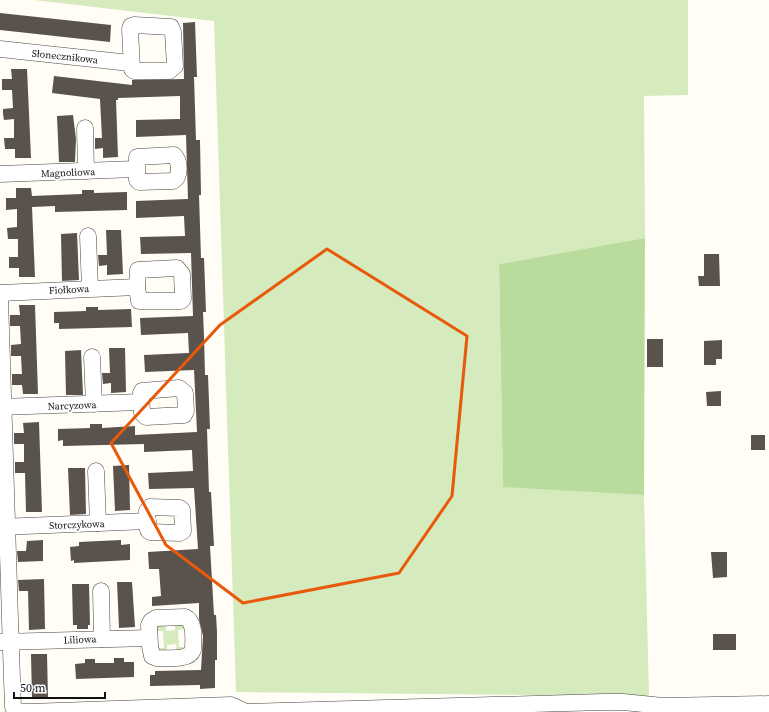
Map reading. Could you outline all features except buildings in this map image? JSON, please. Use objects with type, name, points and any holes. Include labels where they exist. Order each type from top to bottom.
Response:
[{"type":"street","name":"Słonecznikowa","points":[[0,49],[130,63]]},
{"type":"street","points":[[84,128],[86,171]]},
{"type":"street","name":"Magnoliowa","points":[[0,174],[136,169]]},
{"type":"street","points":[[88,236],[90,288]]},
{"type":"street","name":"Fiołkowa","points":[[0,293],[137,287]]},
{"type":"street","points":[[0,298],[5,642],[13,708],[16,710],[29,712],[231,705],[246,712],[498,709],[604,707],[623,702],[718,709],[769,704]]},
{"type":"street","points":[[92,357],[94,404]]},
{"type":"street","name":"Narcyzowa","points":[[2,407],[141,402]]},
{"type":"street","points":[[96,471],[98,523]]},
{"type":"street","name":"Storczykowa","points":[[3,527],[148,521]]},
{"type":"street","points":[[100,591],[102,639]]},
{"type":"street","name":"Liliowa","points":[[5,642],[149,638]]},
{"type":"highlighted area","points":[[327,249],[467,336],[452,496],[399,573],[243,603],[166,545],[111,443],[220,325]]},
{"type":"green space","points":[[34,0],[688,0],[688,95],[644,96],[645,238],[499,264],[503,486],[644,495],[649,696],[236,692],[214,21]]},
{"type":"green space","points":[[645,238],[644,495],[503,487],[499,264]]},
{"type":"green space","points":[[165,622],[166,631],[175,630],[175,622],[182,622],[187,629],[178,630],[179,647],[188,647],[177,654],[176,644],[167,645],[167,654],[154,648],[164,648],[163,631],[154,631],[155,628]]}]
